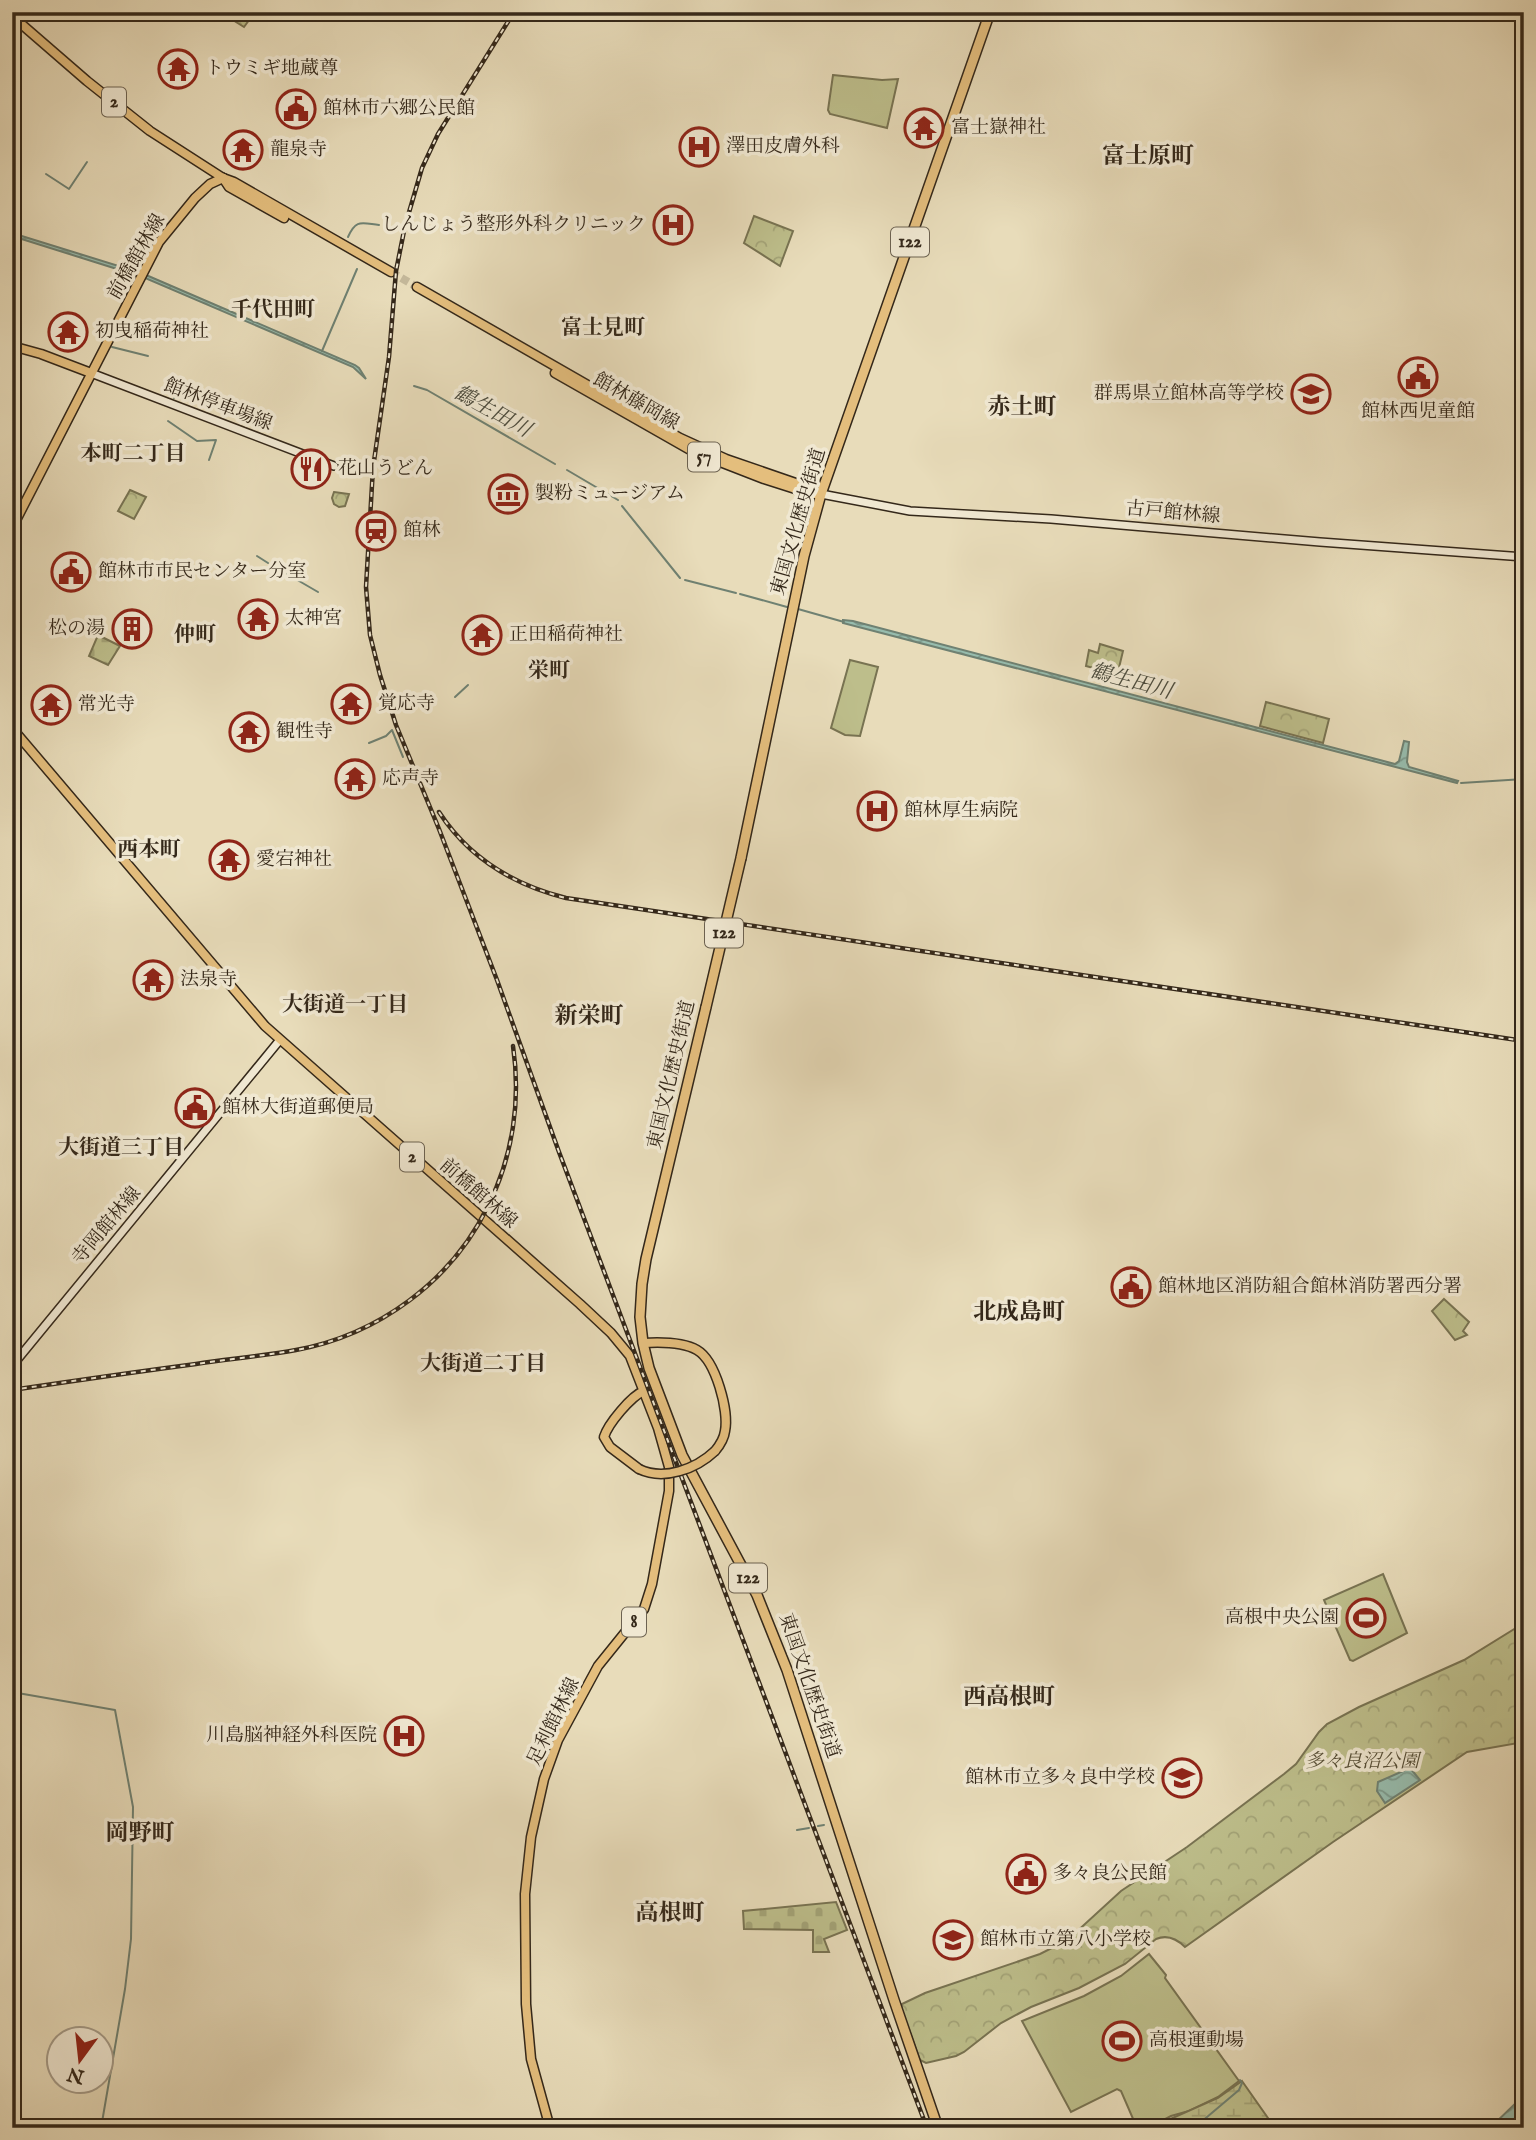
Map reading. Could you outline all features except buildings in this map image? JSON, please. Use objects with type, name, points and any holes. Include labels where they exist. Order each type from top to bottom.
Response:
[{"type":"highway","name":"東国文化歴史街道","points":[[938,2128],[787,1670],[757,1595],[682,1455],[649,1368],[643,1343],[640,1301],[646,1259],[741,858],[804,556],[821,494],[990,12]]},
{"type":"main road","name":"2","points":[[12,16],[150,131],[223,178]]},
{"type":"main road","points":[[223,178],[391,275]]},
{"type":"main road","name":"前橋館林線","points":[[12,528],[159,242],[195,198],[223,178]]},
{"type":"main road","name":"館林藤岡線","points":[[417,290],[680,438],[726,459],[813,488],[821,494]]},
{"type":"main road","points":[[12,346],[91,373]]},
{"type":"main road","name":"館林停車場線","points":[[91,373],[334,466]]},
{"type":"main road","name":"古戸館林線","points":[[821,494],[910,511],[1176,528],[1524,557]]},
{"type":"main road","name":"前橋館林線","points":[[12,728],[242,1001],[279,1041],[554,1280],[611,1333],[630,1356],[644,1391]]},
{"type":"main road","name":"寺岡館林線","points":[[12,1366],[279,1041]]},
{"type":"main road","points":[[643,1343],[690,1347],[700,1351],[709,1360],[716,1374],[726,1420],[724,1436],[715,1451],[703,1461],[671,1473],[652,1474],[639,1469],[610,1447],[604,1437],[607,1430],[633,1398],[644,1391]]},
{"type":"main road","name":"足利館林線","points":[[550,2128],[534,2070],[528,2031],[525,1894],[528,1853],[544,1779],[558,1740],[598,1666],[644,1609],[652,1584],[669,1491],[669,1467],[644,1391]]},
{"type":"green space","points":[[220,12],[255,12],[244,27]]},
{"type":"green space","points":[[833,75],[898,79],[887,128],[830,114],[828,110]]},
{"type":"green space","points":[[754,216],[793,231],[780,266],[744,243]]},
{"type":"green space","points":[[130,490],[146,497],[134,519],[118,511]]},
{"type":"green space","points":[[334,492],[349,494],[345,506],[334,504]]},
{"type":"green space","points":[[98,635],[120,646],[108,665],[89,656]]},
{"type":"green space","points":[[1100,644],[1123,651],[1118,672],[1115,674],[1086,666],[1089,650],[1098,653]]},
{"type":"green space","points":[[850,660],[878,667],[860,736],[845,735],[831,728]]},
{"type":"green space","points":[[1266,702],[1329,719],[1323,743],[1260,726]]},
{"type":"green space","points":[[1444,1299],[1469,1322],[1463,1331],[1467,1335],[1455,1340],[1432,1311]]},
{"type":"green space","name":"高根中央公園","points":[[1383,1574],[1407,1633],[1353,1661],[1350,1660],[1324,1600]]},
{"type":"green space","name":"多々良沼公園","points":[[1524,1623],[1524,1742],[1467,1752],[1333,1842],[1185,1947],[1172,1938],[1156,1939],[1125,1964],[1001,2023],[964,2052],[926,2063],[920,2060],[901,2008],[902,2004],[925,1993],[1040,1954],[1060,1944],[1121,1891],[1187,1847],[1284,1774],[1296,1764],[1327,1724],[1464,1660]]},
{"type":"green space","points":[[836,1902],[847,1930],[824,1939],[829,1952],[813,1952],[813,1930],[744,1929],[743,1911]]},
{"type":"green space","name":"高根運動場","points":[[1149,1954],[1239,2081],[1218,2097],[1148,2128],[1137,2128],[1121,2091],[1117,2089],[1071,2112],[1022,2021],[1084,1996],[1121,1976]]},
{"type":"green space","points":[[1242,2081],[1270,2121],[1264,2128],[1150,2128],[1218,2098]]},
{"type":"water","points":[[12,233],[138,272],[136,275],[12,236]]},
{"type":"water","points":[[146,275],[355,365],[366,379],[353,367],[145,278]]},
{"type":"water","points":[[843,620],[1395,764],[1399,761],[1404,741],[1409,742],[1409,767],[1458,781],[1457,783],[843,623]]},
{"type":"water","points":[[1410,1768],[1420,1780],[1385,1803],[1377,1791],[1378,1782]]},
{"type":"water","points":[[1524,2095],[1524,2109],[1505,2128],[1490,2128]]},
{"type":"waterway","points":[[46,174],[69,189],[87,162]]},
{"type":"waterway","points":[[348,237],[357,225],[379,225]]},
{"type":"waterway","points":[[322,351],[357,269]]},
{"type":"waterway","points":[[112,347],[148,356]]},
{"type":"waterway","points":[[174,376],[174,398]]},
{"type":"waterway","name":"鶴生田川","points":[[414,386],[427,390],[555,464]]},
{"type":"waterway","points":[[168,421],[197,441],[216,440],[209,460]]},
{"type":"waterway","name":"鶴生田川","points":[[567,470],[618,500]]},
{"type":"waterway","name":"鶴生田川","points":[[622,506],[680,578]]},
{"type":"waterway","points":[[257,556],[268,563]]},
{"type":"waterway","points":[[287,574],[318,592]]},
{"type":"waterway","name":"鶴生田川","points":[[685,580],[736,593]]},
{"type":"waterway","name":"鶴生田川","points":[[740,594],[787,607]]},
{"type":"waterway","name":"鶴生田川","points":[[798,609],[844,622]]},
{"type":"waterway","points":[[455,697],[468,685]]},
{"type":"waterway","points":[[369,743],[386,736],[392,730],[403,757]]},
{"type":"waterway","name":"鶴生田川","points":[[1461,783],[1524,779]]},
{"type":"waterway","points":[[12,1692],[115,1710],[133,1807],[131,1939],[101,2128]]},
{"type":"waterway","points":[[818,1826],[824,1825]]},
{"type":"waterway","points":[[797,1830],[809,1828]]},
{"type":"waterway","points":[[1194,2128],[1239,2090],[1242,2083],[1240,2080]]},
{"type":"tunnel","points":[[391,272],[417,287]]},
{"type":"railway","points":[[514,12],[438,134],[422,168],[405,226],[396,271],[389,357],[373,468],[366,587],[370,635],[396,725],[497,980],[559,1152],[927,2128]]},
{"type":"railway","points":[[439,812],[464,843],[494,867],[528,886],[566,898],[1524,1041]]},
{"type":"railway","points":[[12,1390],[296,1350],[356,1332],[383,1318],[433,1281],[473,1233],[488,1206],[504,1167],[513,1128],[516,1087],[513,1046]]},
{"type":"place","name":"トウミギ地蔵尊","points":[[178,69]]},
{"type":"place","name":"館林市六郷公民館","points":[[296,109]]},
{"type":"place","name":"富士嶽神社","points":[[924,128]]},
{"type":"place","name":"澤田皮膚外科","points":[[699,147]]},
{"type":"place","name":"龍泉寺","points":[[243,150]]},
{"type":"place","name":"しんじょう整形外科クリニック","points":[[673,225]]},
{"type":"place","name":"初曳稲荷神社","points":[[68,332]]},
{"type":"place","name":"館林西児童館","points":[[1418,377]]},
{"type":"place","name":"群馬県立館林高等学校","points":[[1311,394]]},
{"type":"place","name":"花山うどん","points":[[311,469]]},
{"type":"place","name":"製粉ミュージアム","points":[[508,494]]},
{"type":"place","name":"館林","points":[[376,531]]},
{"type":"place","name":"館林市市民センター分室","points":[[71,572]]},
{"type":"place","name":"太神宮","points":[[258,619]]},
{"type":"place","name":"松の湯","points":[[132,629]]},
{"type":"place","name":"正田稲荷神社","points":[[482,635]]},
{"type":"place","name":"覚応寺","points":[[351,704]]},
{"type":"place","name":"常光寺","points":[[51,705]]},
{"type":"place","name":"観性寺","points":[[249,732]]},
{"type":"place","name":"応声寺","points":[[355,779]]},
{"type":"place","name":"館林厚生病院","points":[[877,811]]},
{"type":"place","name":"愛宕神社","points":[[229,860]]},
{"type":"place","name":"法泉寺","points":[[153,980]]},
{"type":"place","name":"館林大街道郵便局","points":[[195,1108]]},
{"type":"place","name":"館林地区消防組合館林消防署西分署","points":[[1131,1287]]},
{"type":"place","name":"高根中央公園","points":[[1366,1618]]},
{"type":"place","name":"川島脳神経外科医院","points":[[404,1736]]},
{"type":"place","name":"館林市立多々良中学校","points":[[1182,1778]]},
{"type":"place","name":"多々良公民館","points":[[1026,1874]]},
{"type":"place","name":"館林市立第八小学校","points":[[953,1940]]},
{"type":"place","name":"高根運動場","points":[[1122,2041]]},
{"type":"district","name":"富士原町","points":[[1148,156]]},
{"type":"district","name":"千代田町","points":[[273,310]]},
{"type":"district","name":"富士見町","points":[[603,328]]},
{"type":"district","name":"赤土町","points":[[1022,407]]},
{"type":"district","name":"本町二丁目","points":[[133,454]]},
{"type":"district","name":"仲町","points":[[195,635]]},
{"type":"district","name":"栄町","points":[[549,671]]},
{"type":"district","name":"西本町","points":[[149,850]]},
{"type":"district","name":"大街道一丁目","points":[[345,1005]]},
{"type":"district","name":"新栄町","points":[[589,1016]]},
{"type":"district","name":"大街道三丁目","points":[[121,1148]]},
{"type":"district","name":"北成島町","points":[[1019,1312]]},
{"type":"district","name":"大街道二丁目","points":[[483,1364]]},
{"type":"district","name":"西高根町","points":[[1009,1697]]},
{"type":"district","name":"岡野町","points":[[140,1833]]},
{"type":"district","name":"高根町","points":[[670,1913]]}]
